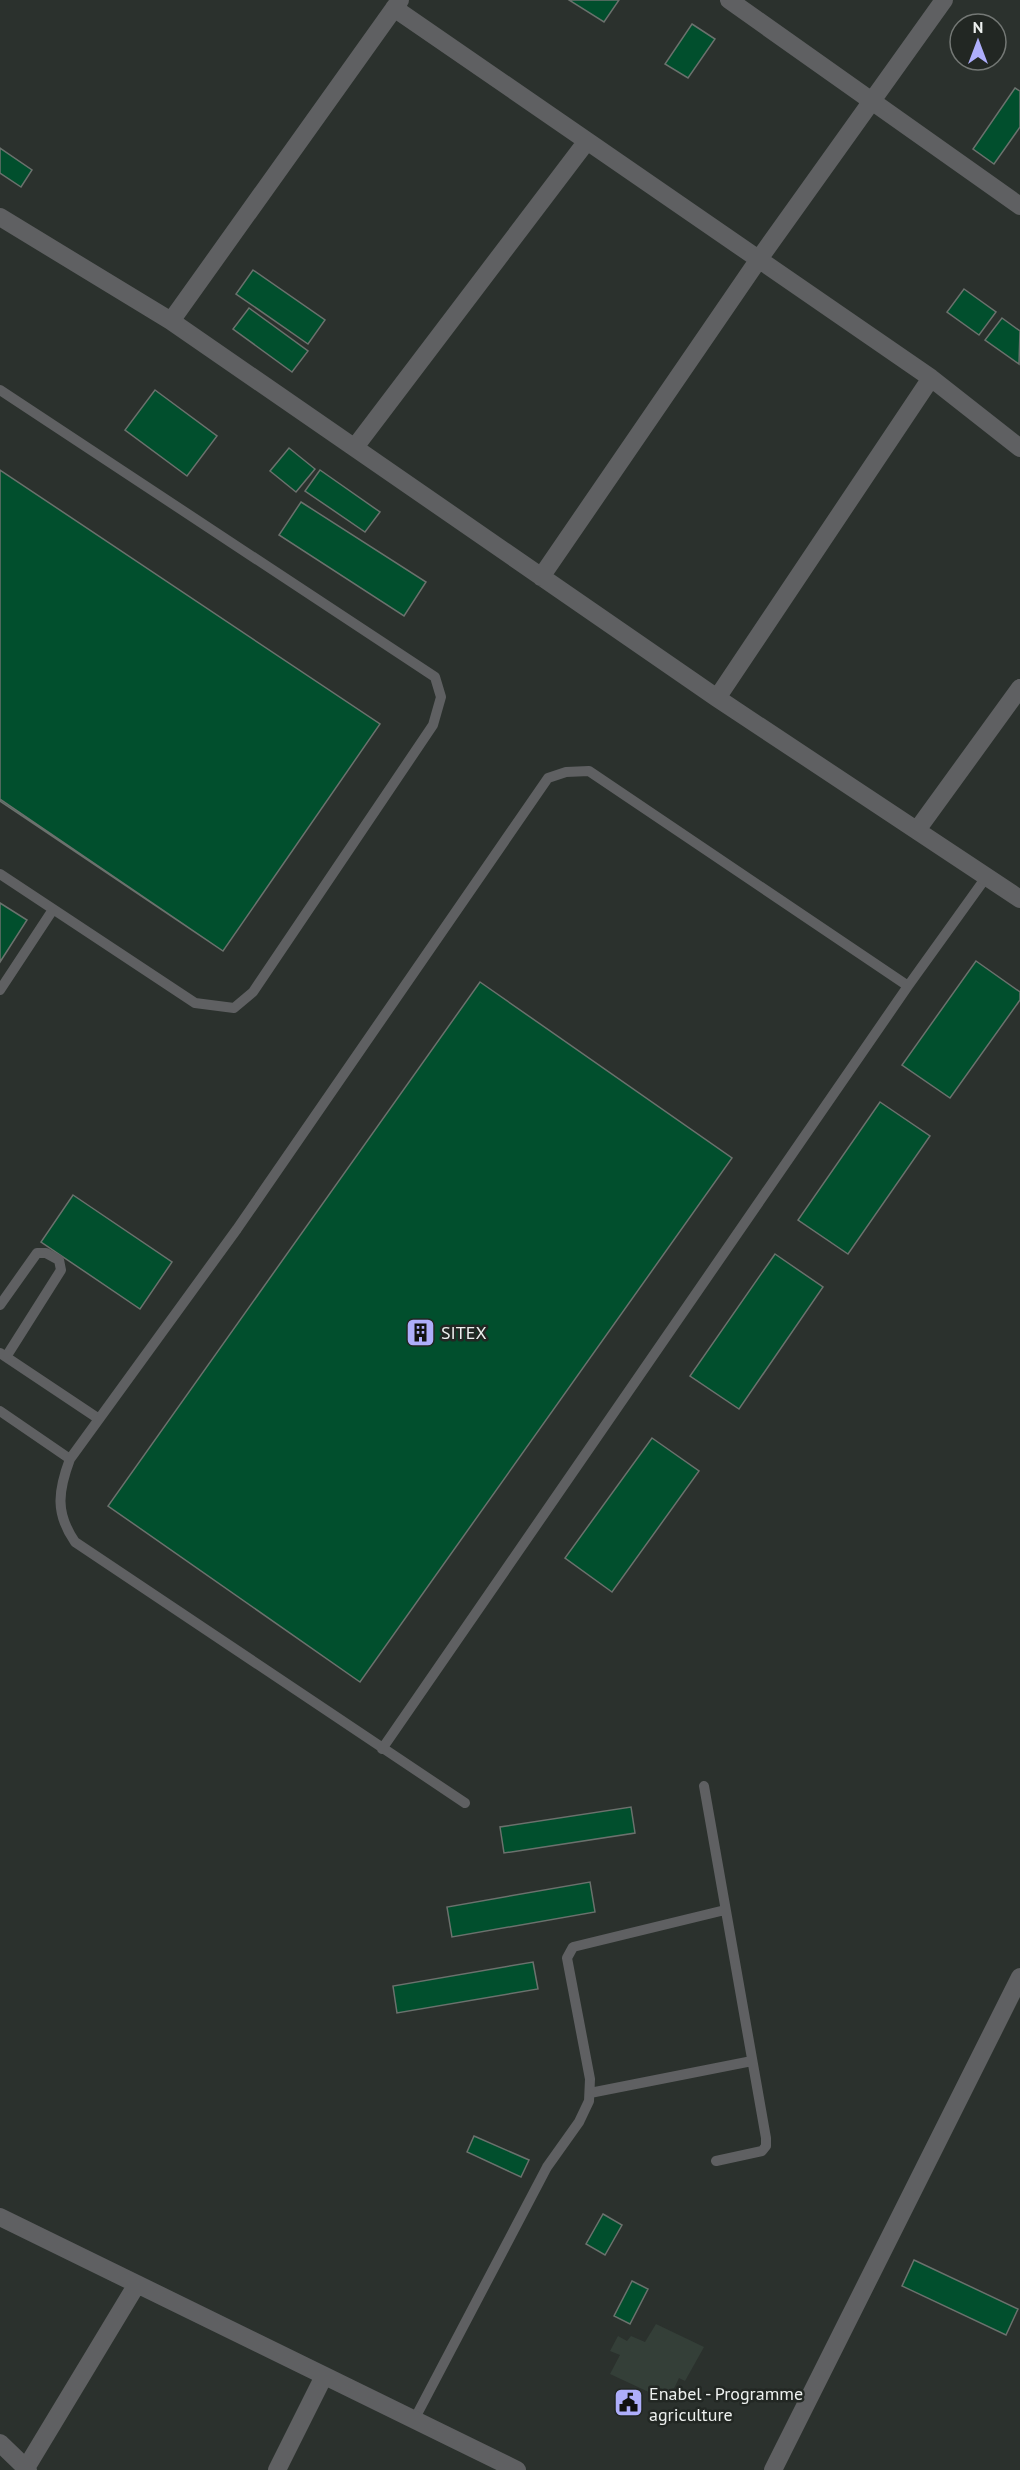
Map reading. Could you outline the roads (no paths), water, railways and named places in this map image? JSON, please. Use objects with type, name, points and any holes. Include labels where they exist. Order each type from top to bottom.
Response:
[{"type":"street","points":[[729,0],[1020,206]]},
{"type":"street","points":[[541,577],[759,259],[944,0]]},
{"type":"street","points":[[171,321],[397,4],[587,141],[931,378],[1020,448]]},
{"type":"street","points":[[355,447],[587,141]]},
{"type":"street","points":[[0,217],[171,321],[717,698],[1020,899]]},
{"type":"street","points":[[717,698],[931,378]]},
{"type":"street","points":[[916,830],[1020,688]]},
{"type":"street","points":[[773,2470],[1020,1978]]},
{"type":"street","points":[[0,2217],[517,2470]]},
{"type":"street","points":[[0,2443],[27,2469],[137,2284]]},
{"type":"street","points":[[277,2470],[324,2376]]},
{"type":"lane","points":[[0,390],[435,677],[441,697],[433,725],[253,992],[234,1008],[195,1003],[52,911],[0,874]]},
{"type":"lane","points":[[465,1803],[75,1542],[64,1527],[59,1495],[70,1459],[237,1229],[548,778],[566,772],[589,771],[908,986]]},
{"type":"lane","points":[[382,1749],[908,986],[987,876]]},
{"type":"lane","points":[[0,990],[52,911]]},
{"type":"lane","points":[[0,1305],[37,1253],[46,1253],[59,1260],[61,1270],[3,1355],[99,1419]]},
{"type":"lane","points":[[0,1411],[70,1459]]},
{"type":"lane","points":[[704,1786],[766,2146],[762,2151],[716,2161]]},
{"type":"lane","points":[[414,2420],[547,2167],[579,2122],[589,2102],[590,2079],[567,1958],[569,1951],[573,1947],[726,1910]]},
{"type":"lane","points":[[590,2093],[752,2061]]},
{"type":"place","name":"SITEX","points":[[420,1332]]},
{"type":"place","name":"Enabel - Programme agriculture","points":[[628,2403]]}]
